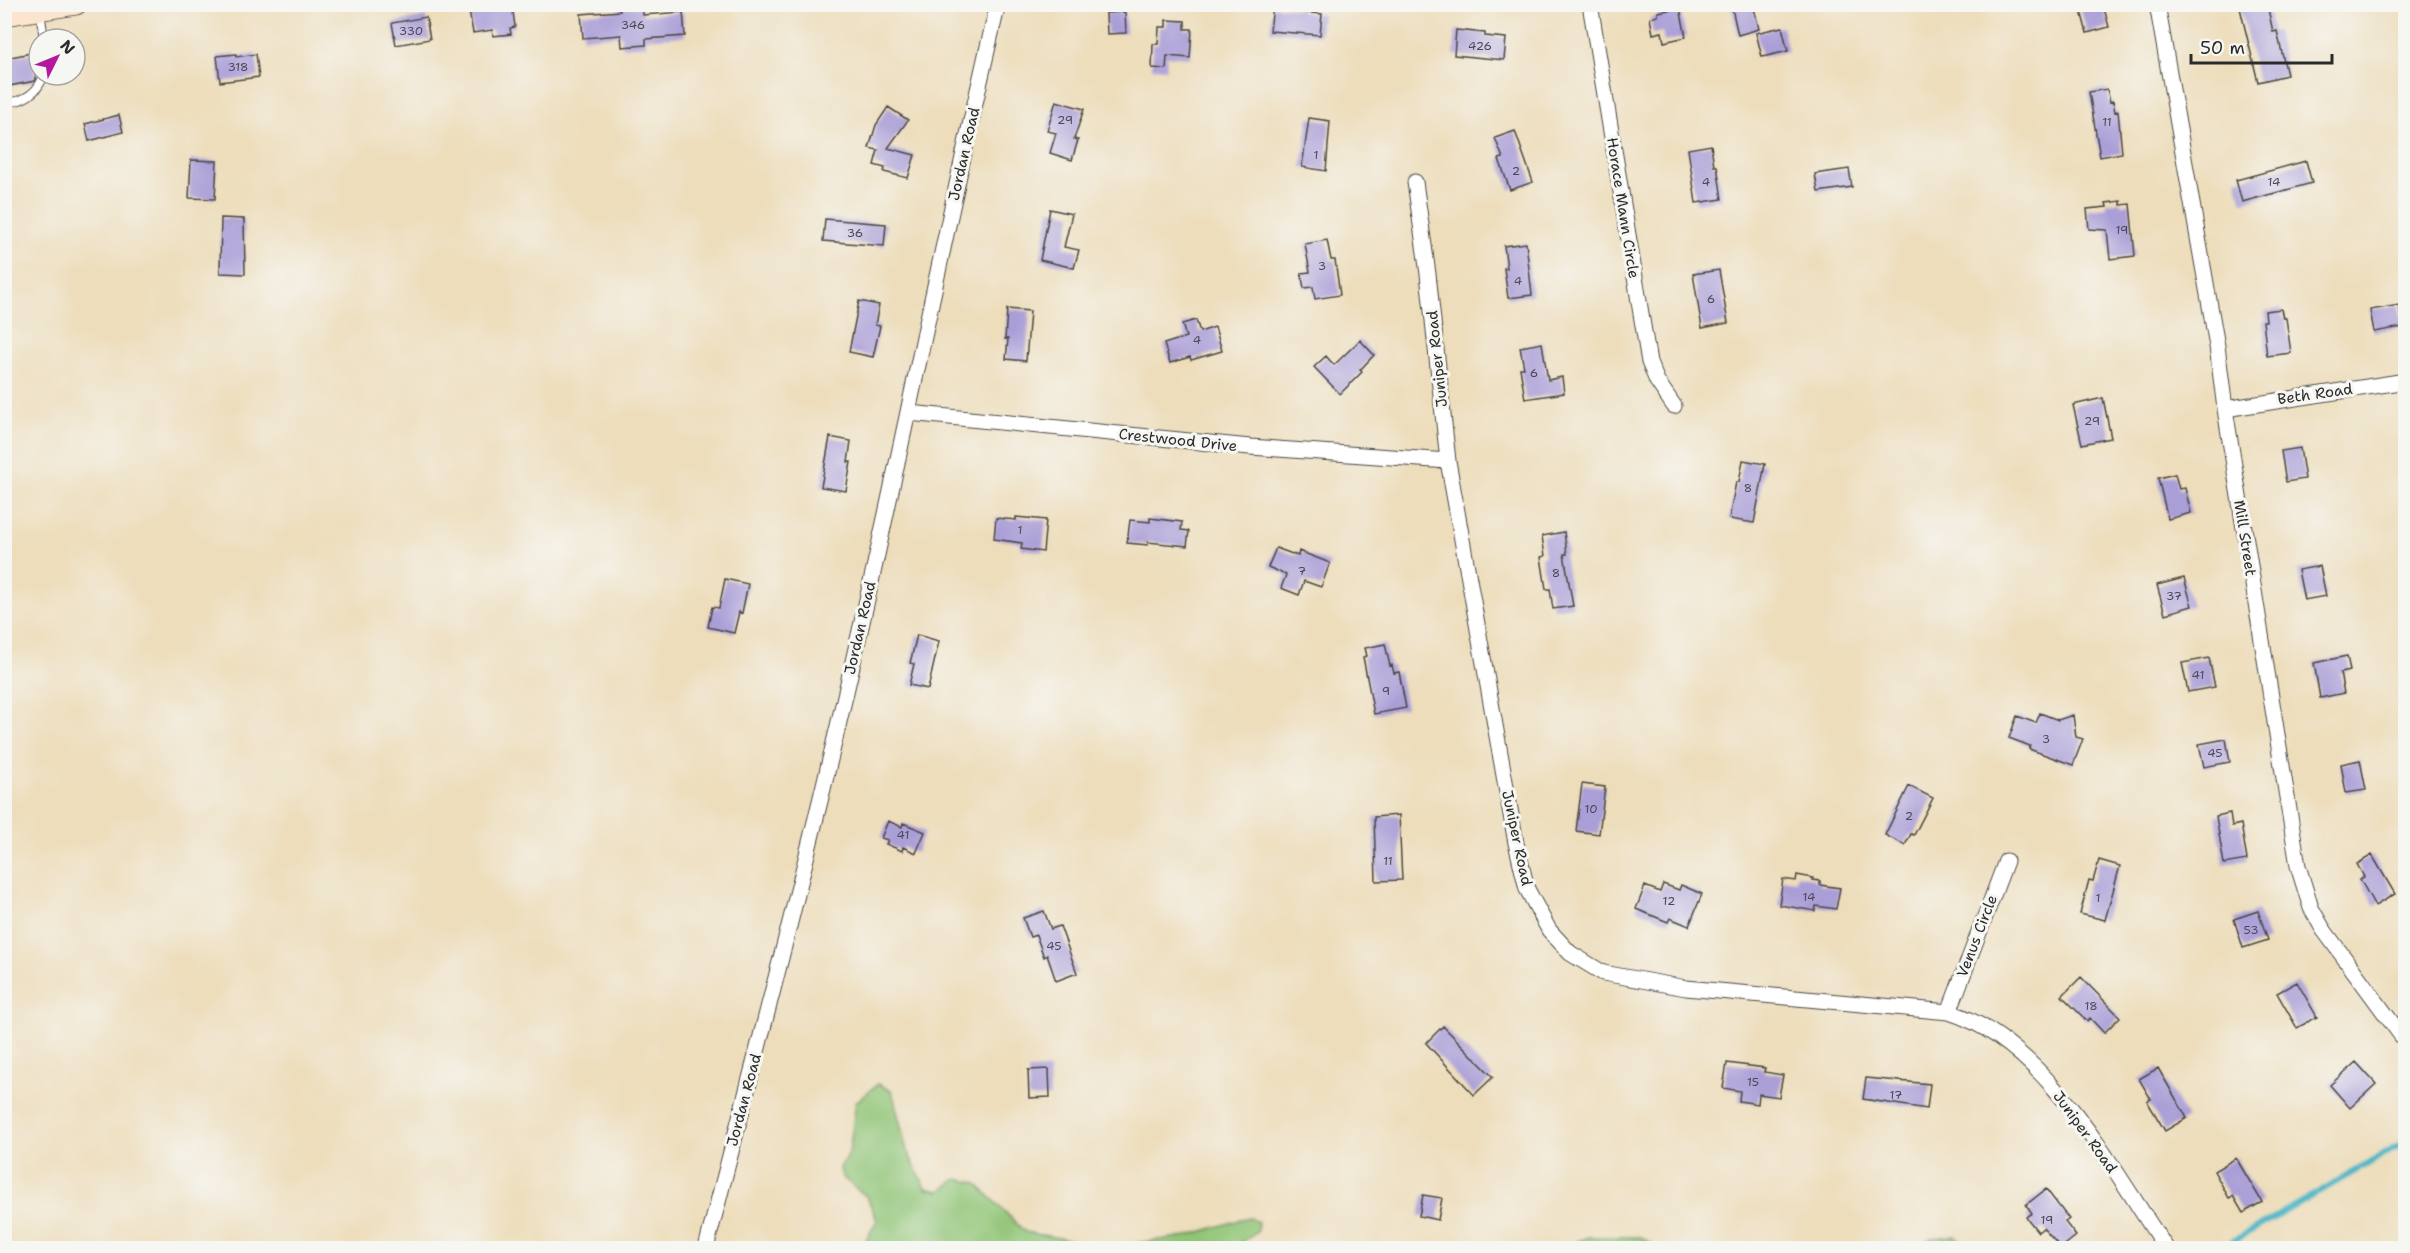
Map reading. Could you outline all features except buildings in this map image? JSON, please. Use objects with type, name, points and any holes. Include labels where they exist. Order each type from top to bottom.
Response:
[{"type":"main road","points":[[4,15],[76,4]]},
{"type":"street","name":"Jordan Road","points":[[706,1248],[770,1002],[856,647],[909,413],[933,288],[999,4]]},
{"type":"street","name":"Horace Mann Circle","points":[[1590,4],[1649,362],[1657,381],[1674,406]]},
{"type":"street","name":"Mill Street","points":[[2157,4],[2217,346],[2298,866],[2311,908],[2323,929],[2406,1042]]},
{"type":"street","name":"Juniper Road","points":[[1415,182],[1428,274],[1448,461],[1516,843],[1527,888],[1549,930],[1570,953],[1603,973],[1686,988],[1949,1012],[1967,1017],[2030,1061],[2073,1110],[2166,1248]]},
{"type":"street","name":"Beth Road","points":[[2225,409],[2406,381]]},
{"type":"street","name":"Crestwood Drive","points":[[909,413],[1238,446],[1448,461]]},
{"type":"street","name":"Venus Circle","points":[[1949,1012],[2006,861]]},
{"type":"lane","points":[[39,10],[42,27]]},
{"type":"lane","points":[[4,103],[21,100],[38,87]]},
{"type":"green space","points":[[878,1084],[892,1091],[907,1151],[926,1188],[939,1191],[957,1179],[976,1183],[1025,1232],[1110,1247],[1187,1236],[1249,1217],[1258,1223],[1257,1232],[1234,1248],[862,1248],[877,1220],[867,1197],[842,1177],[840,1168],[849,1153],[856,1102]]},
{"type":"green space","points":[[1955,1236],[1970,1248],[1915,1248],[1931,1238]]},
{"type":"green space","points":[[1588,1237],[1641,1237],[1658,1248],[1561,1248]]},
{"type":"waterway","points":[[2221,1248],[2406,1142]]}]
